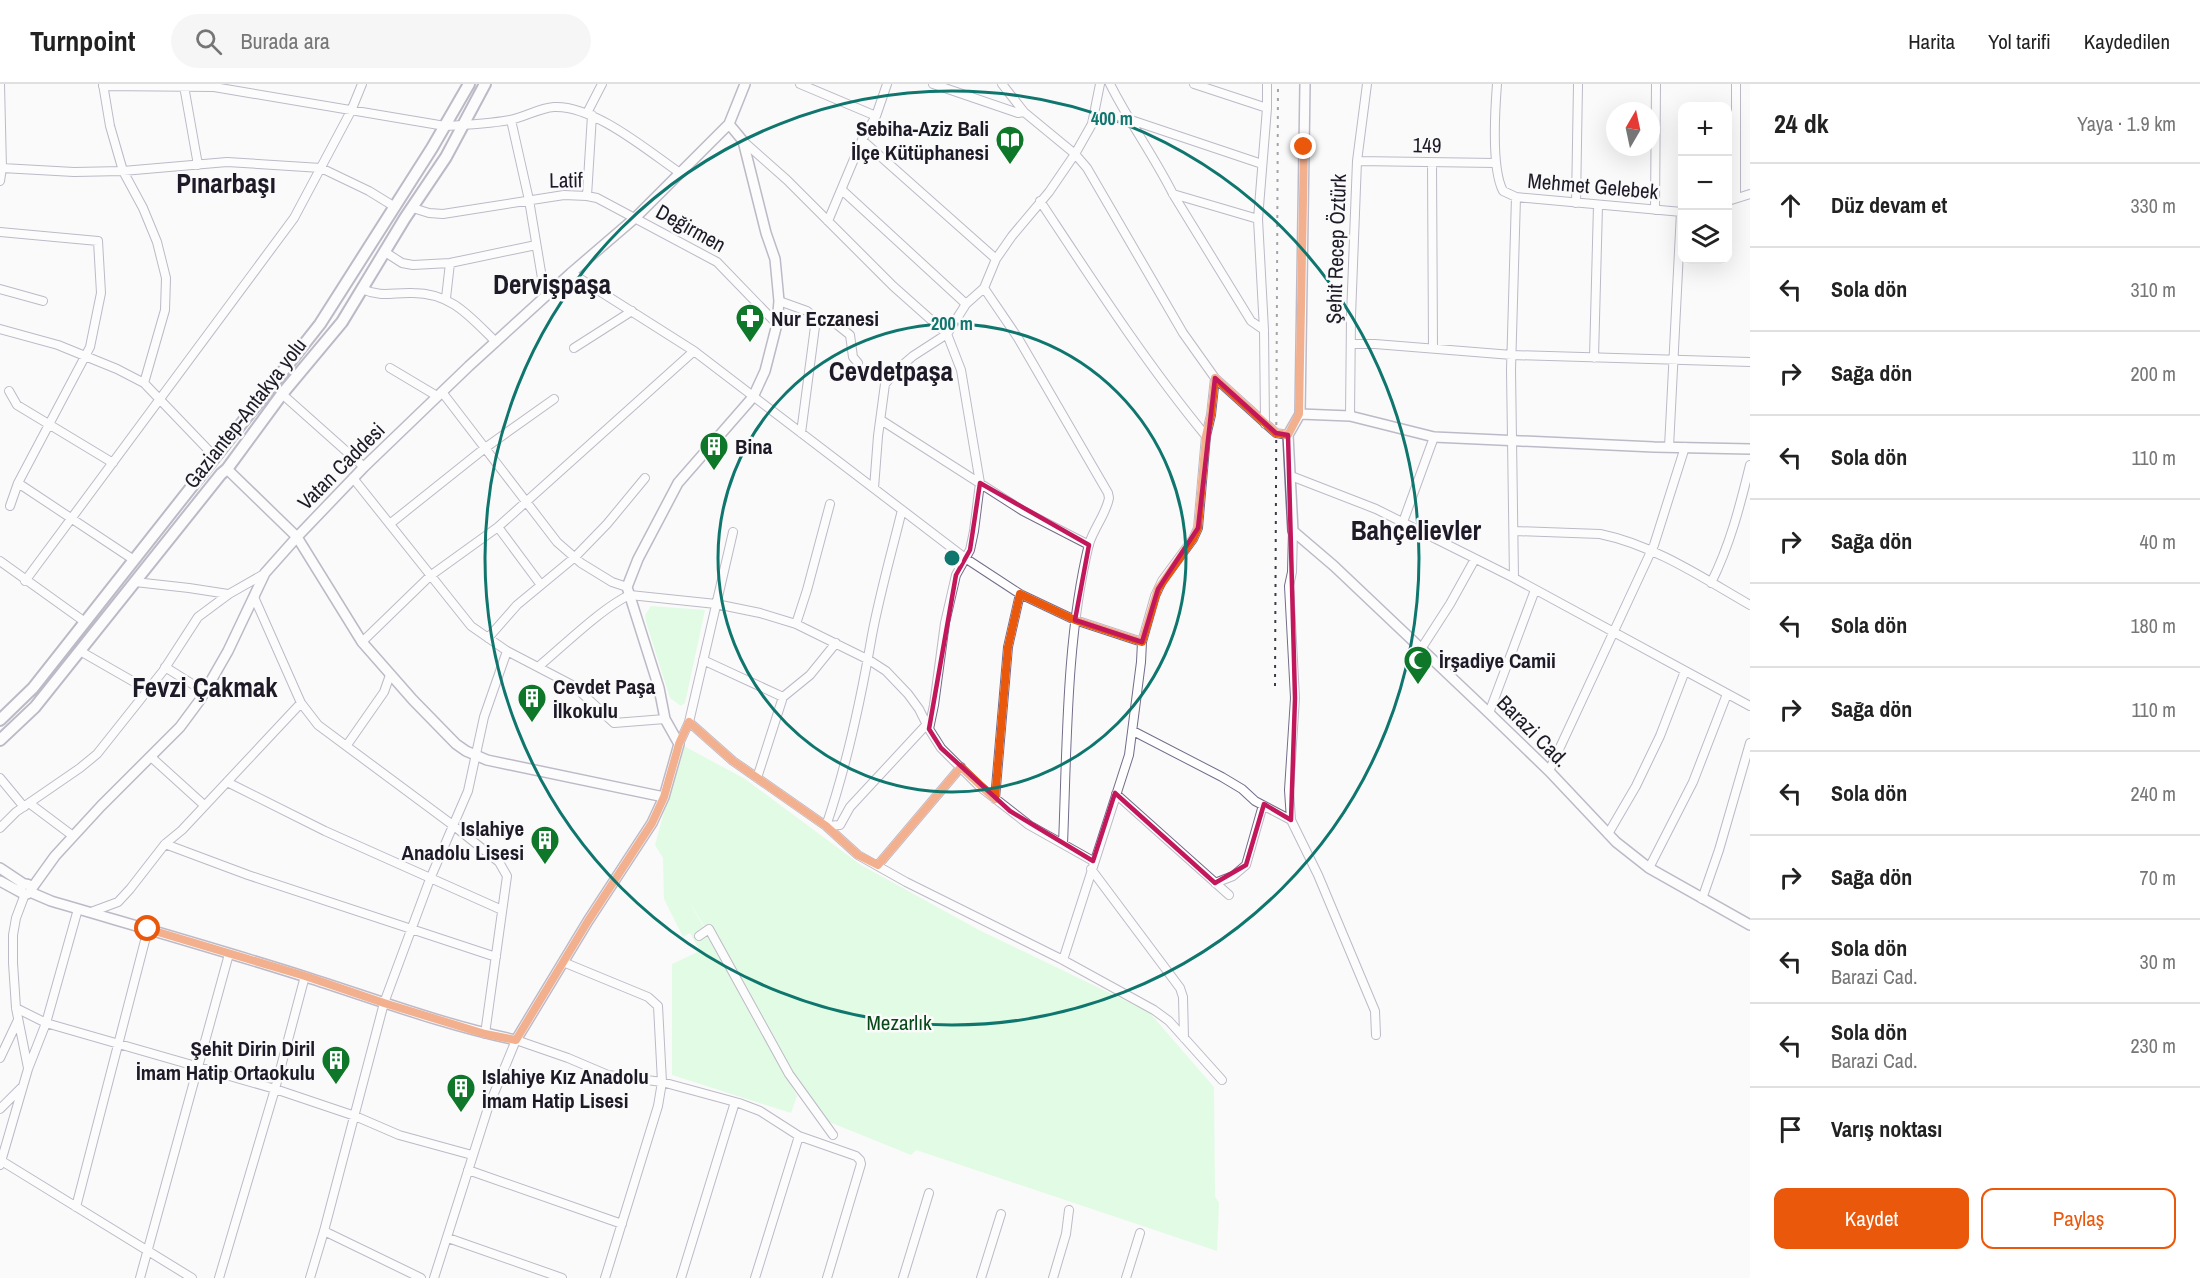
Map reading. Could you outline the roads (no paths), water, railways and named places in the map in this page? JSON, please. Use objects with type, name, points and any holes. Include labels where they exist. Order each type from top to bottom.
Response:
[{"type":"main road","name":"Gaziantep-Antakya yolu","points":[[0,720],[33,688],[320,324],[395,207],[469,84]]},
{"type":"main road","name":"Gaziantep-Antakya yolu","points":[[0,740],[35,707],[220,474],[227,469],[282,394],[342,322],[446,157],[485,84]]},
{"type":"street","points":[[0,84],[2,168],[0,181]]},
{"type":"street","points":[[25,580],[287,228],[351,111],[362,84]]},
{"type":"street","points":[[587,195],[590,114],[602,84]]},
{"type":"street","name":"Vatan Caddesi","points":[[664,797],[498,763],[476,756],[456,744],[362,642],[297,537],[364,467],[440,394],[545,296],[635,218],[729,124],[745,84]]},
{"type":"street","points":[[800,84],[876,116]]},
{"type":"street","points":[[828,221],[862,140],[876,116],[887,84]]},
{"type":"street","points":[[933,84],[1018,113],[1024,112]]},
{"type":"street","points":[[1002,84],[1024,112],[1076,154],[1087,168],[1183,333],[1215,378],[1276,433],[1288,435]]},
{"type":"street","points":[[874,488],[885,384],[913,356],[947,334],[966,304],[984,288],[996,259],[1076,154],[1092,124],[1100,84]]},
{"type":"street","points":[[1110,84],[1128,119],[1251,321],[1264,330]]},
{"type":"street","points":[[1194,84],[1267,108]]},
{"type":"street","points":[[1265,424],[1264,330],[1258,219],[1267,84]]},
{"type":"street","points":[[1305,84],[1299,414],[1288,435],[1293,531],[1292,572],[1288,586],[1295,698],[1289,790],[1292,820],[1318,875],[1375,1011],[1376,1035]]},
{"type":"street","name":"Şehit Recep Öztürk","points":[[1350,416],[1357,161],[1367,84]]},
{"type":"street","name":"Mehmet Gelebek","points":[[1497,84],[1496,163],[1497,178],[1503,190],[1516,197],[1678,212]]},
{"type":"street","points":[[1576,203],[1578,84]]},
{"type":"street","points":[[1655,210],[1656,84]]},
{"type":"street","points":[[1736,84],[1736,198]]},
{"type":"street","points":[[144,382],[165,310],[166,278],[157,242],[143,208],[123,171],[110,126],[103,85],[226,87],[445,126],[476,126],[511,120],[546,108],[568,108],[590,114],[680,173]]},
{"type":"street","points":[[184,86],[198,165]]},
{"type":"street","points":[[1128,119],[1262,164]]},
{"type":"street","points":[[511,120],[529,200],[545,296]]},
{"type":"street","points":[[729,124],[743,141],[787,180],[893,286],[947,334],[961,370],[980,483],[974,531],[965,558],[956,575],[945,623],[934,705],[928,726],[850,807],[840,825],[826,826]]},
{"type":"street","points":[[862,140],[996,259]]},
{"type":"street","points":[[538,668],[629,591],[638,559],[678,483],[753,397],[765,370],[777,324],[779,301],[775,259],[766,233],[743,141]]},
{"type":"street","name":"149","points":[[1357,161],[1496,163]]},
{"type":"street","points":[[2,168],[74,172],[123,171],[227,162],[321,168],[395,207]]},
{"type":"street","points":[[1432,163],[1433,348]]},
{"type":"street","points":[[842,190],[966,304]]},
{"type":"street","points":[[1173,194],[1258,219]]},
{"type":"street","points":[[1732,200],[1750,194]]},
{"type":"street","name":"Latif","points":[[413,208],[443,214],[564,195],[587,195],[635,218]]},
{"type":"street","points":[[1514,578],[1512,355],[1516,197]]},
{"type":"street","points":[[1040,201],[1106,302],[1178,402],[1206,436]]},
{"type":"street","points":[[1594,358],[1598,205]]},
{"type":"street","name":"Değirmen","points":[[635,218],[717,262],[777,324]]},
{"type":"street","points":[[0,232],[98,241],[101,293],[90,347],[18,483],[10,506]]},
{"type":"street","points":[[384,252],[410,265],[450,262],[536,245]]},
{"type":"street","points":[[446,298],[450,262]]},
{"type":"street","points":[[1668,447],[1679,264]]},
{"type":"street","points":[[571,273],[694,351],[965,558],[1020,594],[1075,620],[1142,642]]},
{"type":"street","points":[[984,288],[1018,338],[1108,493],[1108,502],[1089,545],[1075,620],[1063,843]]},
{"type":"street","points":[[0,289],[43,301]]},
{"type":"street","points":[[362,289],[381,295],[416,292],[446,298],[458,305],[496,342]]},
{"type":"street","points":[[779,301],[807,311],[816,320],[835,323],[850,335],[853,357],[858,363]]},
{"type":"street","points":[[574,348],[632,311]]},
{"type":"street","points":[[801,433],[816,320]]},
{"type":"street","points":[[0,330],[57,345],[144,382],[215,457]]},
{"type":"street","points":[[1351,344],[1512,355],[1750,362]]},
{"type":"street","points":[[362,642],[430,576],[498,527],[694,351]]},
{"type":"street","points":[[390,368],[440,394],[528,501],[557,542],[596,573],[629,591],[716,604],[760,613],[796,624],[869,660],[886,672],[908,694],[942,748],[995,799],[1029,825],[1063,843],[1092,865],[1180,988],[1183,997],[1184,1038]]},
{"type":"street","points":[[1063,960],[1092,865],[1125,770],[1133,731],[1142,642],[1158,589],[1193,539],[1198,528],[1206,436],[1215,378]]},
{"type":"street","points":[[9,391],[17,405],[113,463]]},
{"type":"street","points":[[282,394],[364,467]]},
{"type":"street","points":[[391,523],[484,448],[543,404],[554,399]]},
{"type":"street","points":[[1299,414],[1350,416],[1434,436],[1668,447],[1750,448]]},
{"type":"street","points":[[881,420],[1023,511],[1089,545]]},
{"type":"street","points":[[1403,522],[1434,436]]},
{"type":"street","points":[[1549,771],[1651,551],[1685,447]]},
{"type":"street","points":[[1711,583],[1730,539],[1750,465]]},
{"type":"street","points":[[28,1069],[15,1008],[13,934],[16,918],[27,890],[73,836],[180,727],[205,692],[228,651],[265,573],[297,537],[227,469]]},
{"type":"street","points":[[1291,476],[1403,522],[1514,578],[1750,706]]},
{"type":"street","points":[[353,478],[471,626],[507,651],[574,686],[614,723],[665,719]]},
{"type":"street","points":[[488,638],[517,605],[574,557],[607,524],[645,478]]},
{"type":"street","points":[[18,483],[134,560]]},
{"type":"street","points":[[796,624],[830,504]]},
{"type":"street","points":[[826,826],[835,801],[869,660],[872,635],[902,510]]},
{"type":"street","points":[[498,527],[541,585]]},
{"type":"street","name":"Barazi Cad.","points":[[1293,531],[1334,566],[1489,713],[1549,771],[1608,834],[1649,868],[1750,925]]},
{"type":"street","points":[[1514,531],[1600,534],[1651,551],[1750,605]]},
{"type":"street","points":[[434,1278],[472,1155],[499,1077],[516,1040],[652,823],[664,797],[679,744],[689,722],[733,532]]},
{"type":"street","points":[[1421,649],[1475,559]]},
{"type":"street","points":[[0,561],[85,622]]},
{"type":"street","points":[[0,828],[27,805],[97,754],[165,667],[198,617],[229,594],[265,573]]},
{"type":"street","points":[[135,582],[229,594]]},
{"type":"street","points":[[1489,713],[1535,590]]},
{"type":"street","points":[[629,591],[659,688],[665,719],[679,744]]},
{"type":"street","points":[[995,799],[1008,647],[1020,594]]},
{"type":"street","points":[[254,597],[301,703],[318,725],[454,826],[500,862],[506,871],[485,1034]]},
{"type":"street","points":[[757,778],[783,697],[810,675],[836,643]]},
{"type":"street","points":[[80,651],[148,690]]},
{"type":"street","points":[[310,1278],[384,1003],[430,879],[468,791],[474,773],[484,717],[507,651]]},
{"type":"street","points":[[703,660],[783,697]]},
{"type":"street","points":[[165,667],[205,692]]},
{"type":"street","points":[[1608,834],[1636,786],[1660,736],[1685,671]]},
{"type":"street","points":[[347,746],[384,692],[390,675]]},
{"type":"street","points":[[1649,868],[1693,782],[1727,694]]},
{"type":"street","points":[[91,912],[118,902],[165,844],[182,830],[301,703]]},
{"type":"street","points":[[689,722],[733,761],[826,826],[858,855],[906,882],[1063,960],[1154,1010],[1169,1021],[1222,1080]]},
{"type":"street","points":[[1133,731],[1221,777],[1263,805],[1292,820]]},
{"type":"street","points":[[1702,899],[1716,861],[1750,743]]},
{"type":"street","points":[[151,758],[204,806]]},
{"type":"street","points":[[878,865],[961,767]]},
{"type":"street","points":[[0,778],[27,805],[73,836]]},
{"type":"street","points":[[227,782],[325,831],[502,910]]},
{"type":"street","points":[[1116,794],[1229,895]]},
{"type":"street","points":[[1215,883],[1233,876],[1246,865],[1263,805]]},
{"type":"street","points":[[165,844],[248,875],[496,957]]},
{"type":"street","points":[[0,868],[27,890]]},
{"type":"street","points":[[0,882],[78,909],[305,976],[485,1034],[516,1040],[608,1075],[662,1082],[735,1102],[760,1111],[799,1136],[856,1156],[861,1164],[827,1278]]},
{"type":"street","points":[[78,909],[46,1023],[28,1069],[0,1162],[192,1278]]},
{"type":"street","points":[[76,1207],[148,929]]},
{"type":"street","points":[[699,936],[709,929],[789,1074],[833,1135]]},
{"type":"street","points":[[140,1278],[229,954]]},
{"type":"street","points":[[563,962],[656,1002],[662,1082],[653,1125],[605,1278]]},
{"type":"street","points":[[219,1278],[275,1089],[305,976]]},
{"type":"street","points":[[15,1008],[46,1023],[275,1089],[355,1116],[399,1135],[472,1155]]},
{"type":"street","points":[[0,1058],[18,1018]]},
{"type":"street","points":[[0,1109],[24,1084]]},
{"type":"street","points":[[681,1278],[735,1102]]},
{"type":"street","points":[[755,1278],[799,1136]]},
{"type":"street","points":[[468,1170],[622,1224]]},
{"type":"street","points":[[903,1278],[929,1192]]},
{"type":"street","points":[[1053,1278],[1066,1234],[1069,1210]]},
{"type":"street","points":[[981,1278],[1001,1214]]},
{"type":"street","points":[[324,1231],[421,1278]]},
{"type":"street","points":[[1126,1278],[1140,1233]]},
{"type":"street","points":[[448,1238],[562,1278]]},
{"type":"railway","points":[[1275,686],[1278,84]]},
{"type":"place","name":"Sebiha-Aziz Bali İlçe Kütüphanesi","points":[[1010,166]]},
{"type":"place","name":"Nur Eczanesi","points":[[750,344]]},
{"type":"place","name":"Bina","points":[[714,472]]},
{"type":"place","name":"İrşadiye Camii","points":[[1418,686]]},
{"type":"place","name":"Cevdet Paşa İlkokulu","points":[[532,724]]},
{"type":"place","name":"Islahiye Anadolu Lisesi","points":[[545,866]]},
{"type":"place","name":"Şehit Dirin Diril İmam Hatip Ortaokulu","points":[[336,1086]]},
{"type":"place","name":"Islahiye Kız Anadolu İmam Hatip Lisesi","points":[[461,1114]]},
{"type":"district","name":"Pınarbaşı","points":[[226,183]]},
{"type":"district","name":"Dervişpaşa","points":[[552,284]]},
{"type":"district","name":"Cevdetpaşa","points":[[891,371]]},
{"type":"district","name":"Bahçelievler","points":[[1416,530]]},
{"type":"district","name":"Fevzi Çakmak","points":[[205,687]]},
{"type":"park label","name":"Mezarlık","points":[[899,1022]]}]
